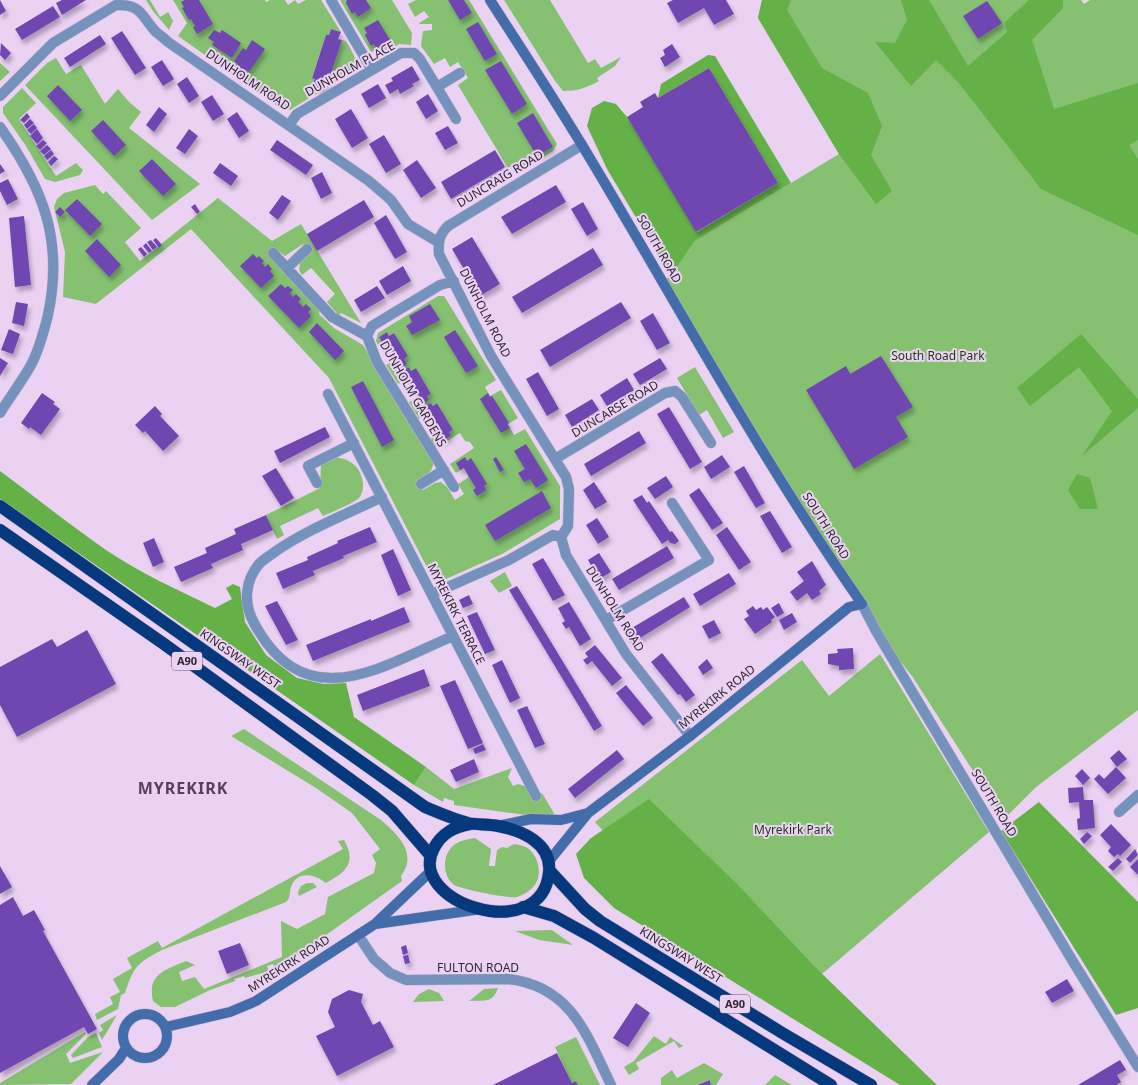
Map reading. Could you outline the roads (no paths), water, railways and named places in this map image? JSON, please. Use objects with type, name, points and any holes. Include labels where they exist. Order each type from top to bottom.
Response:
[{"type":"highway","name":"KINGSWAY WEST","points":[[0,506],[425,807],[449,818],[470,824],[498,826],[526,835],[536,841],[543,849],[549,866],[585,909],[600,921],[784,1034],[871,1085]]},
{"type":"highway","name":"A90","points":[[0,530],[164,644],[392,811],[430,855],[431,871],[439,886],[448,895],[458,901],[481,909],[507,912],[523,908],[543,891],[549,866]]},
{"type":"highway","name":"KINGSWAY WEST","points":[[430,855],[443,835],[452,828],[470,824]]},
{"type":"highway","name":"A90","points":[[523,908],[554,916],[594,938],[832,1085]]},
{"type":"street","points":[[331,0],[372,70]]},
{"type":"street","name":"SOUTH ROAD","points":[[490,0],[582,145],[763,450],[825,551],[862,604],[876,631],[1072,960],[1138,1067]]},
{"type":"street","points":[[0,96],[53,43],[116,5],[127,2]]},
{"type":"street","name":"DUNHOLM ROAD","points":[[127,2],[140,10],[156,32],[168,42],[289,124],[369,181],[391,200],[408,224],[438,242],[439,254],[491,356],[566,477],[569,489],[568,526],[561,537],[566,555],[626,654],[690,736]]},
{"type":"street","name":"DUNHOLM PLACE","points":[[289,124],[297,114],[401,53],[414,53],[420,59],[456,119]]},
{"type":"street","points":[[437,87],[460,73]]},
{"type":"street","points":[[0,127],[21,157],[39,194],[52,236],[54,277],[44,330],[32,364],[0,413]]},
{"type":"street","name":"DUNCRAIG ROAD","points":[[438,242],[441,233],[448,226],[582,145]]},
{"type":"street","points":[[287,268],[307,249]]},
{"type":"street","points":[[273,254],[332,317],[367,336]]},
{"type":"street","name":"DUNHOLM GARDENS","points":[[454,281],[440,285],[372,326],[367,336],[377,362],[454,487]]},
{"type":"street","name":"DUNCARSE ROAD","points":[[555,459],[665,393],[675,391],[682,397],[711,443]]},
{"type":"street","name":"MYREKIRK TERRACE","points":[[328,394],[536,796]]},
{"type":"street","points":[[317,483],[308,466],[354,443]]},
{"type":"street","points":[[421,484],[444,470]]},
{"type":"street","points":[[382,497],[290,542],[260,562],[249,578],[246,600],[251,618],[262,639],[277,655],[297,670],[320,679],[345,679],[368,673],[453,636]]},
{"type":"street","points":[[606,620],[709,560],[672,503]]},
{"type":"street","points":[[432,594],[509,560],[553,535],[561,537]]},
{"type":"street","name":"MYREKIRK ROAD","points":[[549,866],[588,813],[690,736],[850,607],[862,604]]},
{"type":"street","points":[[1119,812],[1136,800]]},
{"type":"street","name":"MYREKIRK ROAD","points":[[498,826],[531,819],[561,820],[588,813]]},
{"type":"street","points":[[375,924],[431,871]]},
{"type":"street","points":[[375,924],[481,909]]},
{"type":"street","name":"MYREKIRK ROAD","points":[[166,1027],[230,1012],[256,1001],[375,924]]},
{"type":"street","name":"FULTON ROAD","points":[[358,934],[374,959],[390,973],[406,980],[508,979],[523,981],[553,994],[567,1006],[582,1025],[611,1085]]},
{"type":"street","points":[[148,1013],[162,1021],[166,1027],[167,1040],[160,1052],[155,1056],[139,1058],[131,1054],[126,1048],[122,1034],[128,1020],[134,1016],[148,1013]]},
{"type":"street","points":[[92,1085],[119,1059],[126,1048]]},
{"type":"district","name":"MYREKIRK","points":[[183,788]]},
{"type":"park label","name":"South Road Park","points":[[938,356]]},
{"type":"park label","name":"Myrekirk Park","points":[[793,830]]}]
